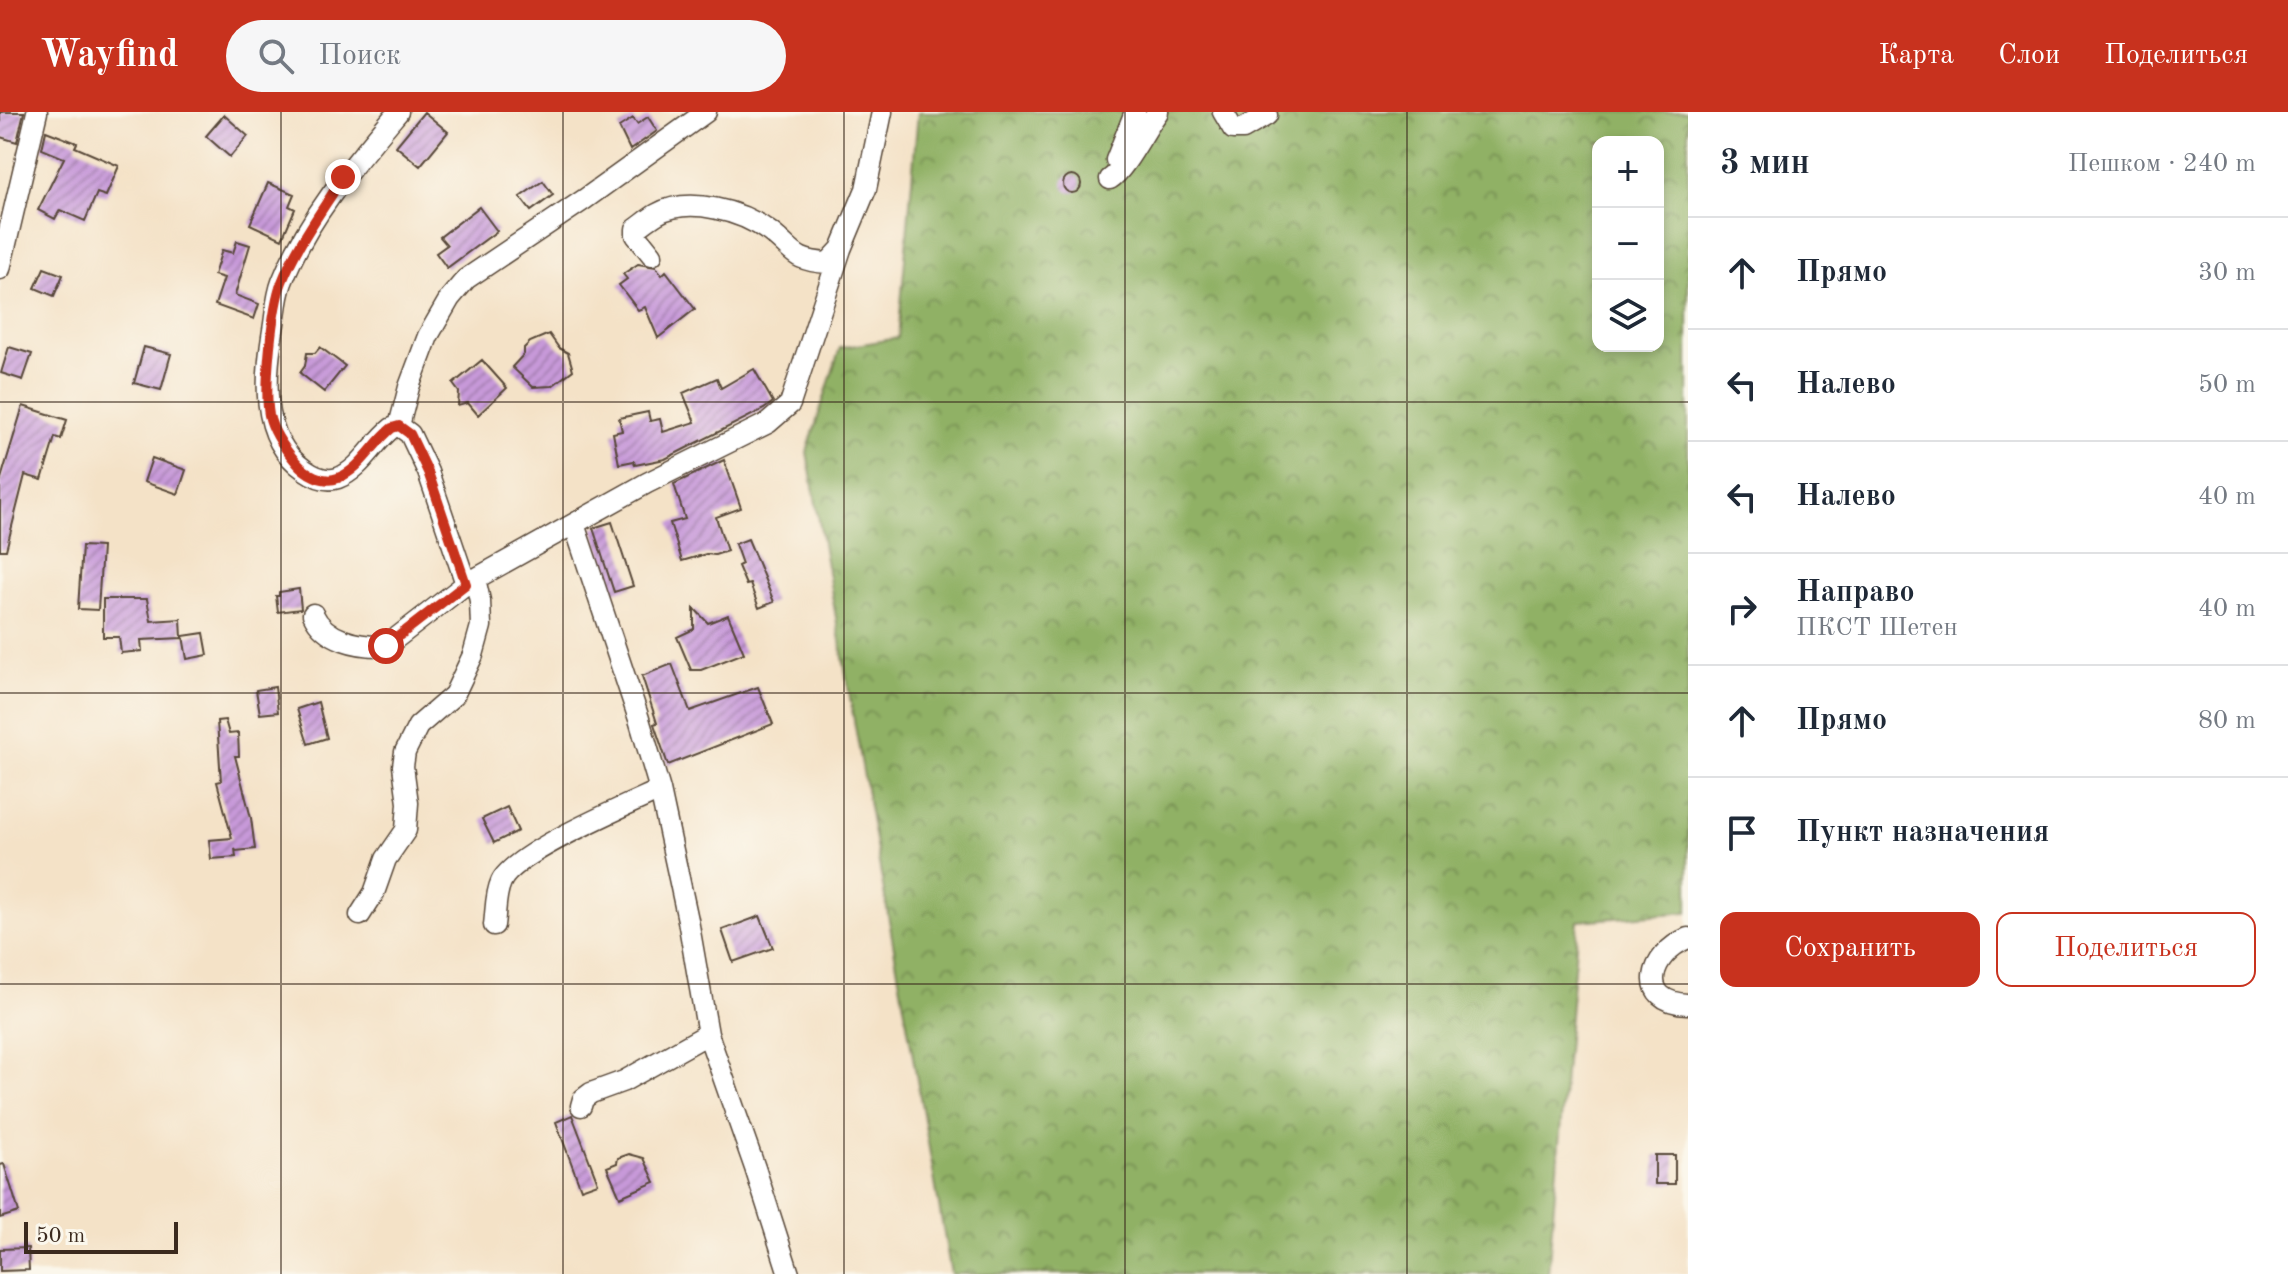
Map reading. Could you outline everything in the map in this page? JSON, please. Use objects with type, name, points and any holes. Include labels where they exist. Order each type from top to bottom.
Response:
[{"type":"street","points":[[0,269],[37,112]]},
{"type":"street","points":[[398,112],[343,177],[297,250],[280,285],[269,352],[269,415],[281,444],[300,466],[323,479],[337,479],[348,472],[384,435],[399,426],[409,387],[428,336],[450,298],[466,279],[706,112]]},
{"type":"street","points":[[313,614],[320,629],[332,636],[371,647],[386,646],[470,581],[647,483],[768,423],[790,404],[841,249],[866,189],[882,112]]},
{"type":"street","points":[[1135,112],[1108,183],[1120,173],[1158,112]]},
{"type":"street","points":[[1223,112],[1233,129],[1243,129],[1267,115]]},
{"type":"street","points":[[652,255],[636,235],[636,229],[658,213],[677,208],[718,208],[752,220],[807,262],[828,263],[841,249]]},
{"type":"street","points":[[360,915],[374,893],[386,859],[406,830],[405,752],[418,726],[454,695],[473,655],[481,626],[480,601],[428,472],[410,434],[399,426]]},
{"type":"street","points":[[574,524],[660,790],[708,1034],[789,1274]]},
{"type":"street","points":[[494,925],[501,882],[508,871],[553,841],[660,790]]},
{"type":"street","points":[[1687,1004],[1671,1003],[1661,996],[1655,972],[1656,964],[1668,947],[1688,938]]},
{"type":"street","points":[[581,1106],[583,1099],[591,1093],[624,1081],[708,1034]]},
{"type":"green space","points":[[918,112],[1688,112],[1688,912],[1578,921],[1548,1274],[951,1274],[807,452],[840,348],[898,338]]},
{"type":"building","points":[[0,112],[24,112],[17,142],[0,137]]},
{"type":"building","points":[[424,112],[448,132],[420,166],[396,146]]},
{"type":"building","points":[[224,115],[248,136],[230,157],[206,136]]},
{"type":"building","points":[[648,117],[657,131],[630,150],[619,127],[633,118],[637,124]]},
{"type":"building","points":[[46,131],[77,143],[75,147],[119,166],[106,196],[97,193],[85,221],[60,210],[55,219],[38,210],[64,158],[42,149]]},
{"type":"building","points":[[1072,175],[1081,184],[1072,193],[1063,184]]},
{"type":"building","points":[[543,181],[553,195],[531,211],[520,197]]},
{"type":"building","points":[[268,183],[294,194],[289,206],[295,209],[282,239],[250,224]]},
{"type":"building","points":[[479,207],[497,231],[447,268],[436,253],[447,245],[440,237]]},
{"type":"building","points":[[237,241],[250,245],[235,295],[259,304],[254,319],[215,305],[224,278],[214,275],[222,250],[233,253]]},
{"type":"building","points":[[638,264],[656,267],[662,275],[666,271],[695,309],[658,338],[645,307],[638,310],[619,285],[627,279],[623,274]]},
{"type":"building","points":[[44,268],[63,275],[54,296],[35,288]]},
{"type":"building","points":[[549,334],[559,348],[568,353],[573,370],[552,386],[533,387],[512,367],[530,342]]},
{"type":"building","points":[[9,347],[32,354],[23,380],[1,373]]},
{"type":"building","points":[[144,347],[171,354],[161,390],[134,383]]},
{"type":"building","points":[[320,347],[345,366],[324,392],[300,373],[305,366],[307,353],[315,353]]},
{"type":"building","points":[[482,360],[507,388],[478,415],[468,403],[458,406],[459,392],[453,384]]},
{"type":"building","points":[[754,369],[773,402],[764,409],[665,459],[635,465],[634,461],[619,464],[613,433],[622,431],[619,418],[648,412],[650,421],[660,419],[663,432],[695,422],[683,393],[717,378],[721,388]]},
{"type":"building","points":[[23,406],[67,420],[61,439],[55,437],[42,480],[25,475],[6,550],[0,550],[0,482]]},
{"type":"building","points":[[152,458],[186,470],[178,494],[144,482]]},
{"type":"building","points":[[724,460],[741,508],[716,517],[727,551],[682,561],[670,523],[685,519],[674,484]]},
{"type":"building","points":[[612,522],[633,586],[614,592],[593,528]]},
{"type":"building","points":[[748,539],[774,602],[759,608],[750,584],[746,585],[738,566],[742,564],[735,544]]},
{"type":"building","points":[[82,546],[102,547],[98,610],[78,609]]},
{"type":"building","points":[[299,589],[301,609],[278,612],[276,596],[279,592]]},
{"type":"building","points":[[103,599],[147,599],[151,621],[181,619],[182,638],[141,640],[142,651],[121,653],[119,637],[103,637]]},
{"type":"building","points":[[694,608],[708,623],[728,615],[744,653],[701,670],[691,670],[677,637],[694,629]]},
{"type":"building","points":[[204,633],[208,655],[187,659],[183,636]]},
{"type":"building","points":[[672,664],[690,711],[758,687],[773,724],[668,765],[642,676]]},
{"type":"building","points":[[275,687],[278,712],[260,714],[256,690]]},
{"type":"building","points":[[318,702],[327,738],[308,744],[297,709]]},
{"type":"building","points":[[225,720],[229,734],[238,733],[239,756],[235,756],[251,818],[255,849],[235,849],[236,857],[211,859],[209,840],[232,838],[217,782],[221,781],[217,721]]},
{"type":"building","points":[[507,807],[518,831],[494,843],[482,819]]},
{"type":"building","points":[[760,916],[773,948],[733,962],[722,930]]},
{"type":"building","points":[[572,1115],[598,1183],[581,1189],[556,1122]]},
{"type":"building","points":[[629,1154],[644,1158],[655,1182],[620,1197],[607,1167]]},
{"type":"building","points":[[1655,1155],[1675,1155],[1675,1184],[1655,1184]]},
{"type":"building","points":[[4,1164],[19,1212],[0,1218],[0,1165]]},
{"type":"building","points":[[28,1248],[29,1270],[0,1271],[0,1249]]},
{"type":"route","points":[[343,177],[297,250],[280,285],[269,352],[269,415],[281,444],[290,455],[312,475],[323,479],[337,479],[348,472],[392,428],[399,426],[410,434],[428,472],[466,584],[386,646]]}]
